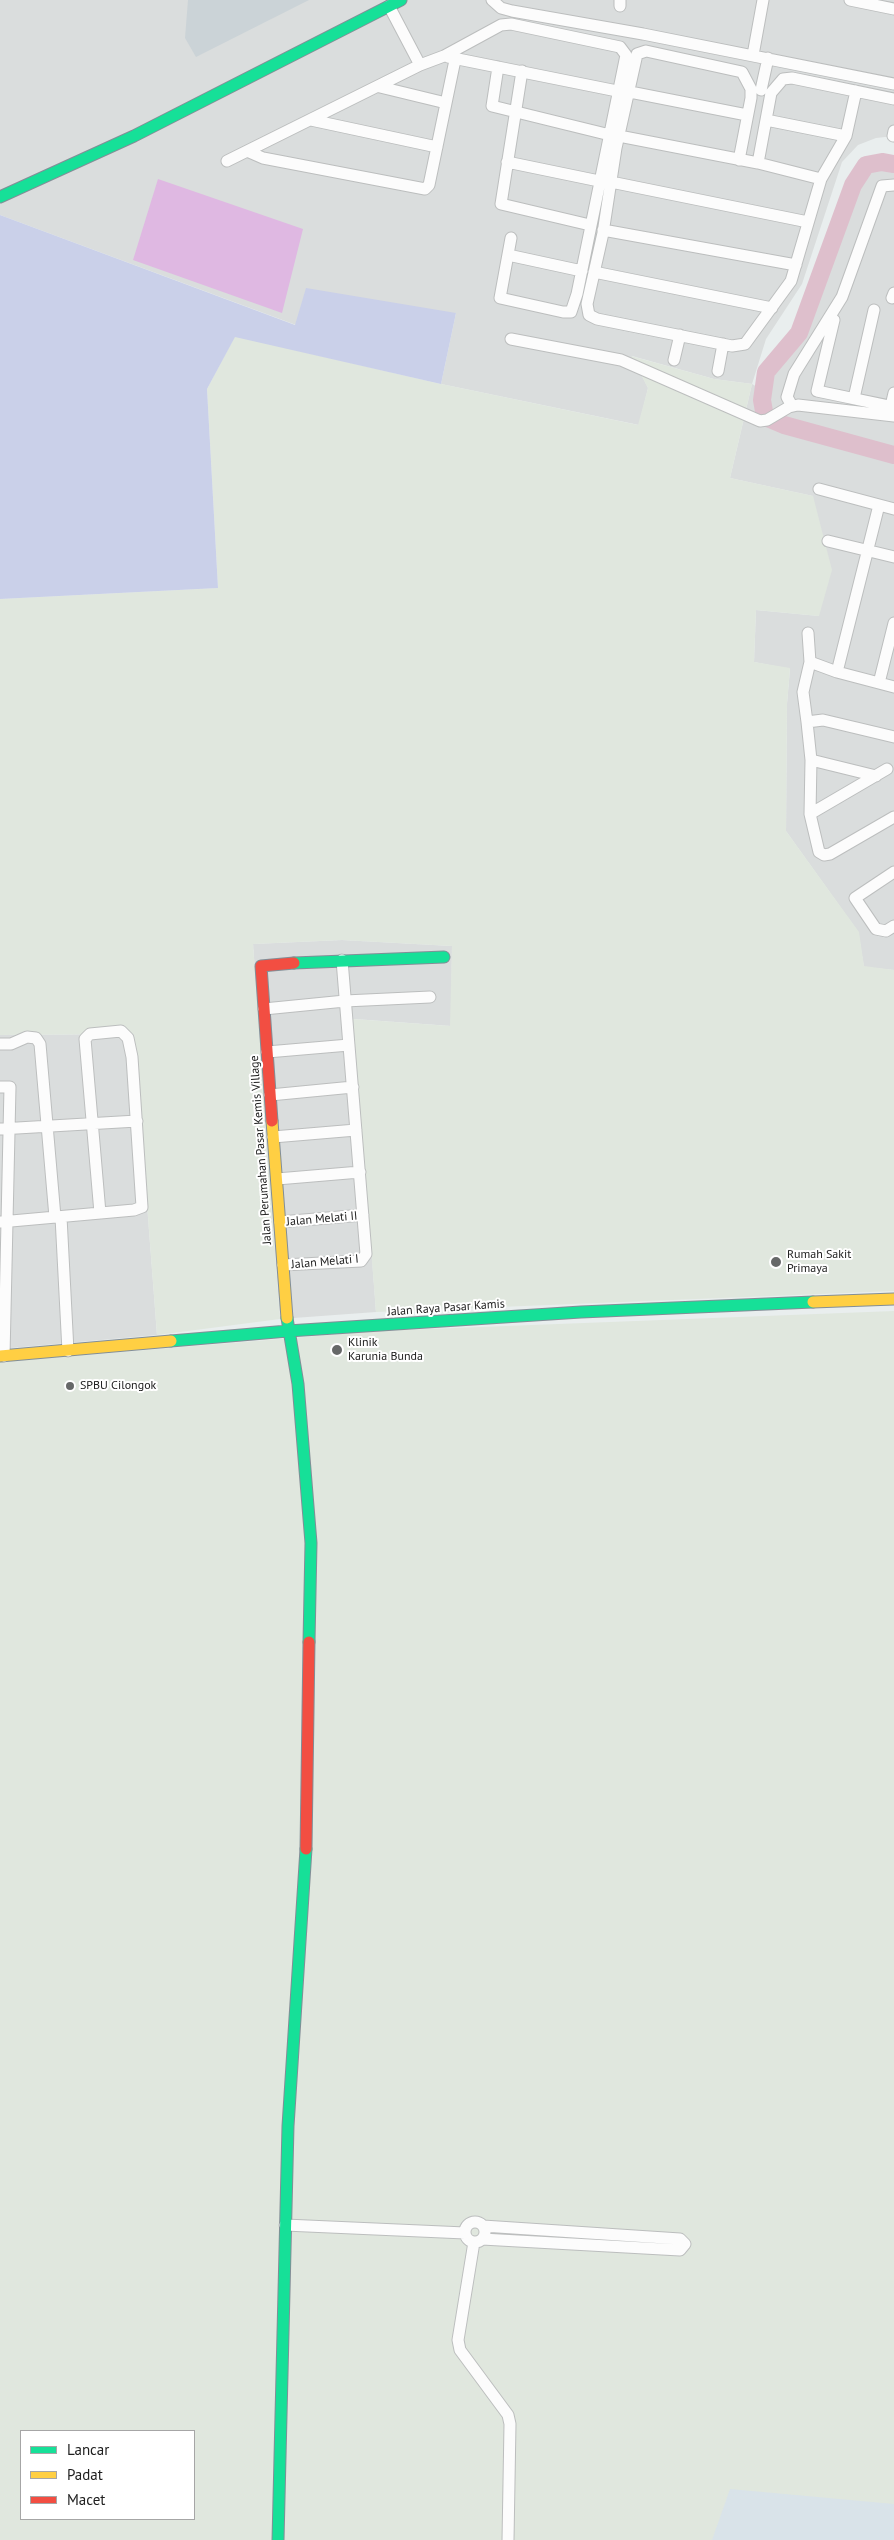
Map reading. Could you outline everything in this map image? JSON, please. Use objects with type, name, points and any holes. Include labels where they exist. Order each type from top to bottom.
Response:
[{"type":"street","points":[[0,197],[134,136],[401,0]]},
{"type":"street","points":[[492,0],[502,8],[511,5],[894,84]]},
{"type":"street","points":[[753,55],[763,0]]},
{"type":"street","points":[[850,0],[894,9]]},
{"type":"street","points":[[389,6],[420,65]]},
{"type":"street","points":[[227,161],[380,87],[420,65],[449,58],[506,24],[616,45],[625,50],[626,55],[618,91],[615,136]]},
{"type":"street","points":[[511,238],[499,295],[503,301],[571,312],[575,306],[590,225],[605,182],[615,136],[630,92],[635,57],[646,51],[735,69],[742,72],[761,91],[766,120],[758,163]]},
{"type":"street","points":[[449,58],[618,91]]},
{"type":"street","points":[[246,152],[263,158],[421,189],[429,184],[437,147],[446,103],[449,58]]},
{"type":"street","points":[[739,160],[747,116],[761,91],[768,58]]},
{"type":"street","points":[[498,67],[492,106],[514,113],[615,136],[758,163],[821,178]]},
{"type":"street","points":[[522,71],[501,204],[590,225]]},
{"type":"street","points":[[761,91],[783,79],[792,78],[894,98]]},
{"type":"street","points":[[380,87],[446,103]]},
{"type":"street","points":[[605,182],[603,230],[587,304],[589,315],[740,346],[745,344],[791,281],[821,178],[846,136],[856,91]]},
{"type":"street","points":[[630,92],[747,116]]},
{"type":"street","points":[[311,120],[437,147]]},
{"type":"street","points":[[766,120],[846,136]]},
{"type":"street","points":[[507,162],[808,222]]},
{"type":"street","points":[[788,409],[787,397],[794,374],[842,297],[882,186],[894,185]]},
{"type":"street","points":[[603,230],[796,265]]},
{"type":"street","points":[[508,256],[582,271]]},
{"type":"street","points":[[594,272],[772,308]]},
{"type":"street","points":[[854,398],[874,310]]},
{"type":"street","points":[[834,320],[817,391],[854,398],[893,410]]},
{"type":"street","points":[[674,360],[680,335]]},
{"type":"street","points":[[511,339],[621,360],[675,385],[706,395],[752,419],[767,420],[788,409],[893,410]]},
{"type":"street","points":[[718,371],[723,344]]},
{"type":"street","points":[[893,410],[894,393]]},
{"type":"street","points":[[818,489],[894,509]]},
{"type":"street","points":[[837,672],[880,505]]},
{"type":"street","points":[[828,541],[894,557]]},
{"type":"street","points":[[879,683],[894,623]]},
{"type":"street","points":[[808,633],[810,662],[803,692],[810,760],[810,814],[817,848],[824,855],[830,854],[894,817]]},
{"type":"street","points":[[810,662],[837,672],[894,687]]},
{"type":"street","points":[[807,722],[823,720],[894,737]]},
{"type":"street","points":[[810,760],[876,776]]},
{"type":"street","points":[[810,814],[887,769]]},
{"type":"street","points":[[894,872],[855,898],[876,929],[886,931],[894,926]]},
{"type":"street","points":[[363,1215],[342,960],[444,957]]},
{"type":"street","name":"Jalan Perumahan Pasar Kemis Village","points":[[278,2540],[288,2126],[306,1857],[311,1543],[298,1384],[288,1332],[261,966],[265,964],[342,960]]},
{"type":"street","points":[[264,1010],[345,1001],[430,997]]},
{"type":"street","points":[[3,1222],[134,1210],[142,1207],[130,1048],[128,1038],[121,1031],[90,1034],[86,1039],[100,1213]]},
{"type":"street","points":[[0,1044],[11,1044],[27,1037],[36,1038],[40,1044],[58,1217],[68,1351]]},
{"type":"street","points":[[267,1052],[349,1045]]},
{"type":"street","points":[[0,1087],[10,1087],[4,1129],[2,1356]]},
{"type":"street","points":[[270,1095],[352,1087]]},
{"type":"street","points":[[4,1129],[137,1121]]},
{"type":"street","points":[[274,1136],[356,1130]]},
{"type":"street","points":[[277,1179],[360,1172]]},
{"type":"street","name":"Jalan Melati II","points":[[280,1222],[363,1215]]},
{"type":"street","name":"Jalan Melati I","points":[[283,1265],[360,1261],[365,1257],[363,1215]]},
{"type":"street","name":"Jalan Raya Pasar Kamis","points":[[2,1356],[288,1332],[581,1312],[894,1299]]},
{"type":"street","points":[[471,2222],[476,2222],[483,2226],[680,2239],[685,2244],[680,2250],[470,2240],[465,2233],[467,2225],[471,2222]]},
{"type":"street","points":[[286,2226],[465,2233]]},
{"type":"street","points":[[483,2226],[485,2235],[478,2240],[458,2340],[460,2350],[508,2416],[511,2436],[508,2540]]},
{"type":"shaded area","points":[[0,0],[894,0],[894,136],[876,138],[858,145],[842,162],[802,284],[766,339],[752,384],[714,379],[632,356],[648,388],[639,425],[441,384],[456,313],[296,325],[0,215]]},
{"type":"shaded area","points":[[188,0],[309,0],[196,57],[185,38]]},
{"type":"shaded area","points":[[894,156],[894,970],[864,967],[858,932],[786,831],[787,704],[790,669],[754,662],[756,610],[819,616],[813,496],[730,478],[752,384],[766,392],[778,359],[819,295],[858,172],[872,158]]},
{"type":"shaded area","points":[[158,179],[303,229],[282,313],[133,260]]},
{"type":"shaded area","points":[[0,215],[295,325],[306,288],[456,313],[441,384],[235,337],[207,389],[218,588],[0,599]]},
{"type":"shaded area","points":[[235,336],[441,384],[638,425],[648,388],[631,356],[714,379],[752,384],[730,478],[813,496],[832,570],[819,616],[756,610],[754,662],[790,668],[787,704],[786,831],[859,932],[864,966],[894,970],[894,1291],[376,1312],[353,1019],[450,1026],[452,946],[342,940],[253,944],[280,1319],[157,1335],[134,1034],[0,1035],[0,599],[218,588],[207,389]]},
{"type":"shaded area","points":[[342,940],[452,946],[451,1026],[354,1019],[376,1312],[280,1319],[253,944]]},
{"type":"shaded area","points":[[134,1034],[157,1335],[0,1349],[0,1035]]},
{"type":"shaded area","points":[[894,1311],[894,2540],[0,2540],[0,1362],[377,1331]]},
{"type":"shaded area","points":[[730,2489],[894,2504],[894,2540],[712,2540]]},
{"type":"waterway","points":[[894,164],[882,162],[866,165],[853,185],[799,333],[766,372],[762,400],[765,417],[784,425],[894,455]]},
{"type":"traffic: fast","points":[[0,197],[134,136],[401,0]]},
{"type":"traffic: fast","points":[[294,963],[444,957]]},
{"type":"traffic: fast","points":[[171,1341],[288,1331],[581,1312],[813,1302]]},
{"type":"traffic: fast","points":[[287,1318],[298,1384],[311,1543],[309,1642]]},
{"type":"traffic: fast","points":[[278,2540],[288,2126],[306,1849]]},
{"type":"traffic: slow","points":[[272,1121],[287,1318]]},
{"type":"traffic: slow","points":[[813,1302],[894,1299]]},
{"type":"traffic: slow","points":[[0,1356],[171,1341]]},
{"type":"traffic: jam","points":[[272,1121],[261,966],[294,963]]},
{"type":"traffic: jam","points":[[306,1849],[309,1642]]},
{"type":"place","name":"Rumah Sakit Primaya","points":[[776,1262]]},
{"type":"place","name":"Klinik Karunia Bunda","points":[[337,1350]]},
{"type":"place","name":"SPBU Cilongok","points":[[70,1386]]}]
